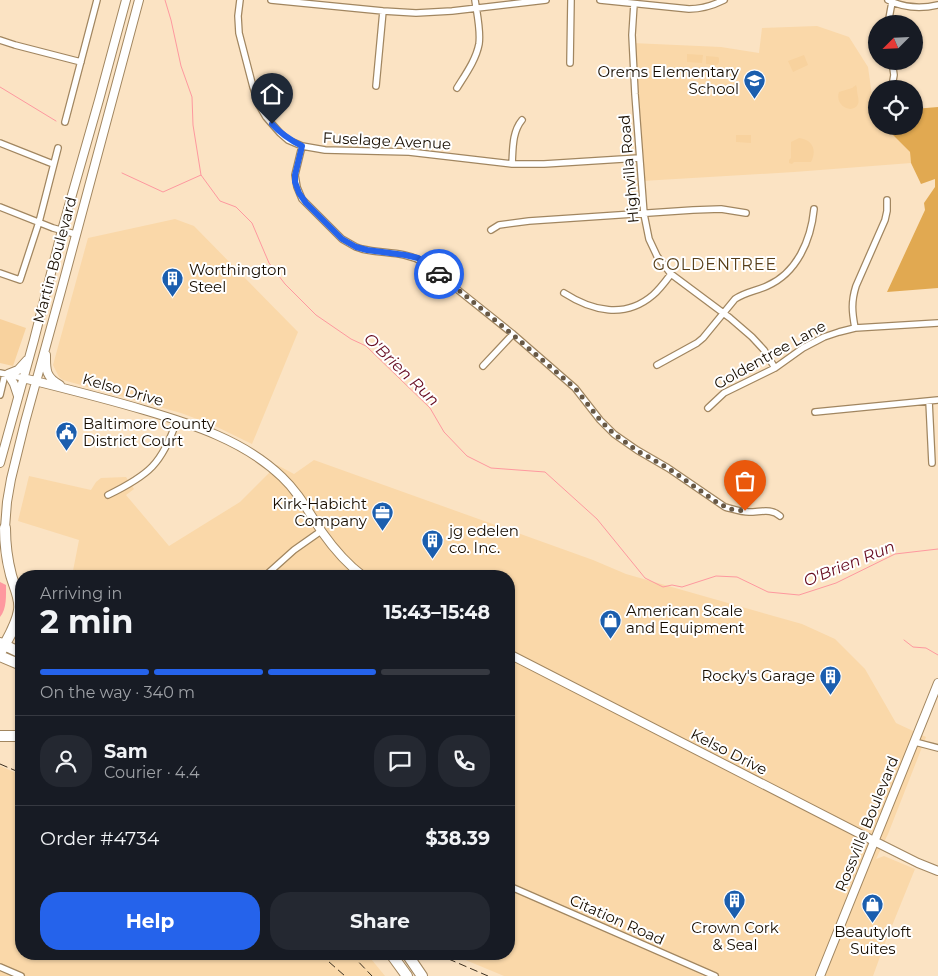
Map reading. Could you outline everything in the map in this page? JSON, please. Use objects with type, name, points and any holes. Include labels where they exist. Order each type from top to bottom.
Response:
[{"type":"highway","points":[[5,528],[15,574]]},
{"type":"highway","points":[[5,528],[8,564],[15,587]]},
{"type":"highway","points":[[1,649],[15,622]]},
{"type":"highway","points":[[1,649],[15,651]]},
{"type":"highway","points":[[1,649],[15,660]]},
{"type":"highway","points":[[0,736],[15,736]]},
{"type":"highway","points":[[395,960],[407,976]]},
{"type":"highway","points":[[411,960],[422,976]]},
{"type":"main road","name":"Martin Boulevard","points":[[5,528],[11,480],[75,234],[139,0]]},
{"type":"main road","name":"Martin Boulevard","points":[[0,463],[62,230],[100,100],[125,2]]},
{"type":"main road","points":[[46,345],[48,376],[54,382],[70,390]]},
{"type":"main road","points":[[18,396],[14,384],[5,374],[18,370],[29,356]]},
{"type":"main road","name":"Kelso Drive","points":[[23,378],[107,399],[176,420],[230,441],[244,449],[273,469],[298,494],[321,531],[340,555],[356,570]]},
{"type":"main road","name":"Kelso Drive","points":[[515,657],[874,842],[938,871]]},
{"type":"main road","name":"Rossville Boulevard","points":[[820,976],[938,683]]},
{"type":"street","points":[[65,122],[97,0]]},
{"type":"street","name":"Fuselage Avenue","points":[[240,0],[238,16],[239,33],[259,105],[266,117],[280,133],[288,140],[302,146],[319,150],[409,152],[512,164],[544,164],[639,158]]},
{"type":"street","points":[[271,0],[383,11],[425,12],[452,11],[546,0]]},
{"type":"street","points":[[457,88],[472,63],[478,48],[479,34],[475,0]]},
{"type":"street","points":[[570,0],[570,63]]},
{"type":"street","points":[[600,0],[689,9],[712,6],[724,0]]},
{"type":"street","points":[[889,15],[890,1],[909,7],[938,6]]},
{"type":"street","name":"Highvilla Road","points":[[634,4],[632,53],[639,158],[644,214],[653,250],[671,274],[752,337],[764,350],[775,368]]},
{"type":"street","points":[[376,86],[383,11]]},
{"type":"street","points":[[0,40],[81,62]]},
{"type":"street","points":[[512,164],[515,132],[522,120]]},
{"type":"street","points":[[0,143],[53,164]]},
{"type":"street","points":[[302,146],[295,175],[295,182],[299,193],[306,203],[342,239],[356,247],[367,250],[418,258],[575,388],[600,420],[624,442],[657,461],[725,507],[749,512],[771,511],[780,516]]},
{"type":"street","points":[[0,272],[20,280],[58,148]]},
{"type":"street","points":[[855,328],[852,309],[853,295],[885,220],[888,210],[887,200]]},
{"type":"street","points":[[0,207],[75,234]]},
{"type":"street","points":[[491,230],[499,225],[514,223],[721,208],[746,213]]},
{"type":"street","points":[[657,365],[698,343],[739,296],[768,286],[791,268],[808,240],[814,209]]},
{"type":"street","points":[[564,293],[574,300],[598,309],[620,310],[645,301],[652,296],[671,274]]},
{"type":"street","name":"Goldentree Lane","points":[[708,408],[724,393],[775,368],[803,348],[824,337],[855,328],[938,323]]},
{"type":"street","points":[[483,366],[512,334]]},
{"type":"street","points":[[0,395],[5,374],[23,378]]},
{"type":"street","points":[[815,412],[938,400]]},
{"type":"street","points":[[929,401],[932,463]]},
{"type":"street","points":[[108,495],[141,477],[156,463],[168,443],[176,420]]},
{"type":"street","points":[[272,570],[294,550],[321,531]]},
{"type":"street","points":[[915,742],[938,748]]},
{"type":"street","name":"Citation Road","points":[[515,889],[715,976]]},
{"type":"street","points":[[0,967],[21,976]]},
{"type":"shaded area","name":"Orems Elementary School","points":[[817,26],[849,37],[868,67],[870,80],[868,80],[868,135],[893,135],[910,152],[911,163],[642,181],[632,43],[721,47],[759,53],[762,28]]},
{"type":"shaded area","points":[[687,54],[703,55],[702,63],[687,62]]},
{"type":"shaded area","points":[[804,55],[808,65],[793,72],[788,61]]},
{"type":"shaded area","points":[[706,56],[718,57],[719,62],[717,65],[706,64]]},
{"type":"shaded area","points":[[856,85],[858,104],[852,109],[848,109],[841,105],[838,97],[839,92]]},
{"type":"shaded area","points":[[938,107],[938,288],[887,292],[925,210],[924,203],[935,187],[935,179],[921,184],[911,163],[910,152],[893,135],[923,135],[923,108]]},
{"type":"shaded area","points":[[736,135],[751,135],[751,143],[736,142]]},
{"type":"shaded area","points":[[799,138],[811,143],[814,150],[813,158],[811,162],[789,163],[791,158],[791,142]]},
{"type":"shaded area","points":[[175,219],[194,226],[298,332],[252,444],[213,425],[181,413],[63,380],[59,377],[53,365],[88,238]]},
{"type":"shaded area","points":[[0,319],[26,328],[13,366],[0,363]]},
{"type":"shaded area","points":[[314,460],[593,560],[626,574],[802,624],[835,639],[865,669],[896,723],[926,737],[888,834],[876,859],[884,856],[915,869],[873,976],[504,976],[465,960],[515,960],[515,570],[73,570],[79,540],[18,521],[29,476],[91,490],[101,478],[126,477],[134,489],[126,495],[169,546],[240,502],[277,465],[294,474]]},
{"type":"shaded area","points":[[0,582],[6,585],[6,593],[5,606],[0,617]]},
{"type":"shaded area","points":[[0,766],[15,772],[15,960],[372,960],[385,976],[0,976]]},
{"type":"waterway","points":[[165,0],[181,66],[192,97],[193,125],[201,175]]},
{"type":"waterway","name":"O'Brien Run","points":[[0,87],[56,121]]},
{"type":"waterway","name":"O'Brien Run","points":[[122,173],[163,192],[201,175],[220,201],[236,207],[252,223],[269,263],[285,284],[316,315],[351,339],[366,346],[430,408],[444,432],[467,456],[491,468],[545,472],[597,519],[645,578],[663,587],[672,585],[682,587],[716,576],[737,577],[768,592],[799,595],[836,583],[895,554],[938,549]]},
{"type":"waterway","points":[[904,640],[913,647],[926,648],[938,655]]},
{"type":"railway","points":[[0,764],[15,770]]},
{"type":"railway","points":[[327,960],[345,976]]},
{"type":"railway","points":[[357,960],[372,976]]},
{"type":"railway","points":[[451,960],[488,976]]},
{"type":"way so far","points":[[439,274],[575,388],[600,420],[624,442],[668,468],[725,507],[745,511]]},
{"type":"place","name":"Orems Elementary School","points":[[755,100]]},
{"type":"place","name":"Worthington Steel","points":[[173,298]]},
{"type":"place","name":"Baltimore County District Court","points":[[67,452]]},
{"type":"place","name":"Kirk-Habicht Company","points":[[383,532]]},
{"type":"place","name":"jg edelen co. Inc.","points":[[433,559]]},
{"type":"place","name":"American Scale and Equipment","points":[[610,639]]},
{"type":"place","name":"Rocky's Garage","points":[[831,695]]},
{"type":"place","name":"Crown Cork & Seal","points":[[735,919]]},
{"type":"place","name":"Beautyloft Suites","points":[[873,923]]},
{"type":"district","name":"GOLDENTREE","points":[[715,264]]},
{"type":"route","points":[[272,124],[288,140],[302,146],[295,175],[295,182],[299,193],[302,199],[342,239],[356,247],[367,250],[396,253],[418,258],[439,274]]}]
